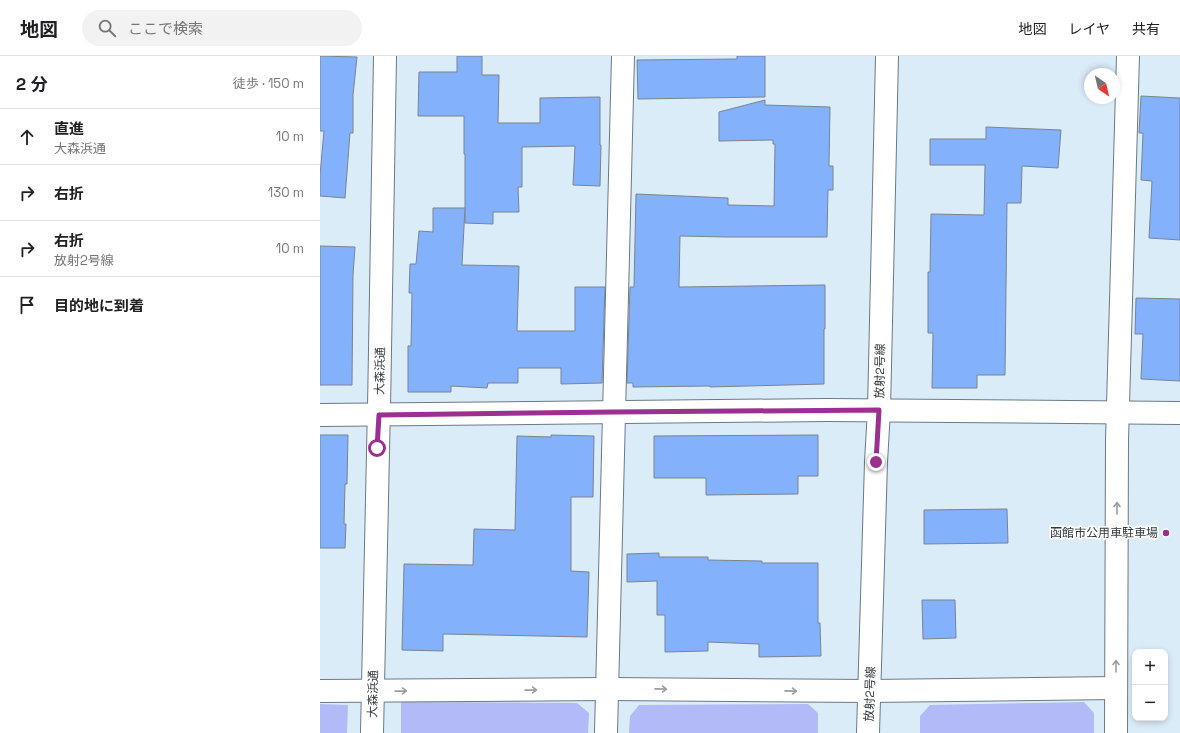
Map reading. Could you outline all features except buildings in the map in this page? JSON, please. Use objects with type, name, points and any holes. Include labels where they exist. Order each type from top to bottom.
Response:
[{"type":"street","name":"大森浜通","points":[[372,733],[379,415],[384,56]]},
{"type":"street","points":[[606,733],[623,56]]},
{"type":"street","name":"放射2号線","points":[[868,733],[876,462],[879,410],[887,56]]},
{"type":"street","points":[[1116,733],[1117,440],[1119,414],[1128,56]]},
{"type":"street","points":[[320,415],[879,410],[1180,414]]},
{"type":"street","points":[[320,691],[373,692],[608,689],[870,692],[1116,688]]},
{"type":"shaded area","points":[[401,702],[577,703],[589,713],[588,733],[401,733]]},
{"type":"shaded area","points":[[1084,702],[1094,713],[1094,733],[920,733],[920,716],[930,705]]},
{"type":"shaded area","points":[[320,704],[348,705],[347,733],[320,733]]},
{"type":"shaded area","points":[[808,704],[818,713],[818,733],[629,733],[630,716],[639,705]]},
{"type":"place","name":"函館市公用車駐車場","points":[[1166,533]]},
{"type":"route","points":[[377,448],[379,415],[879,410],[876,462]]}]
